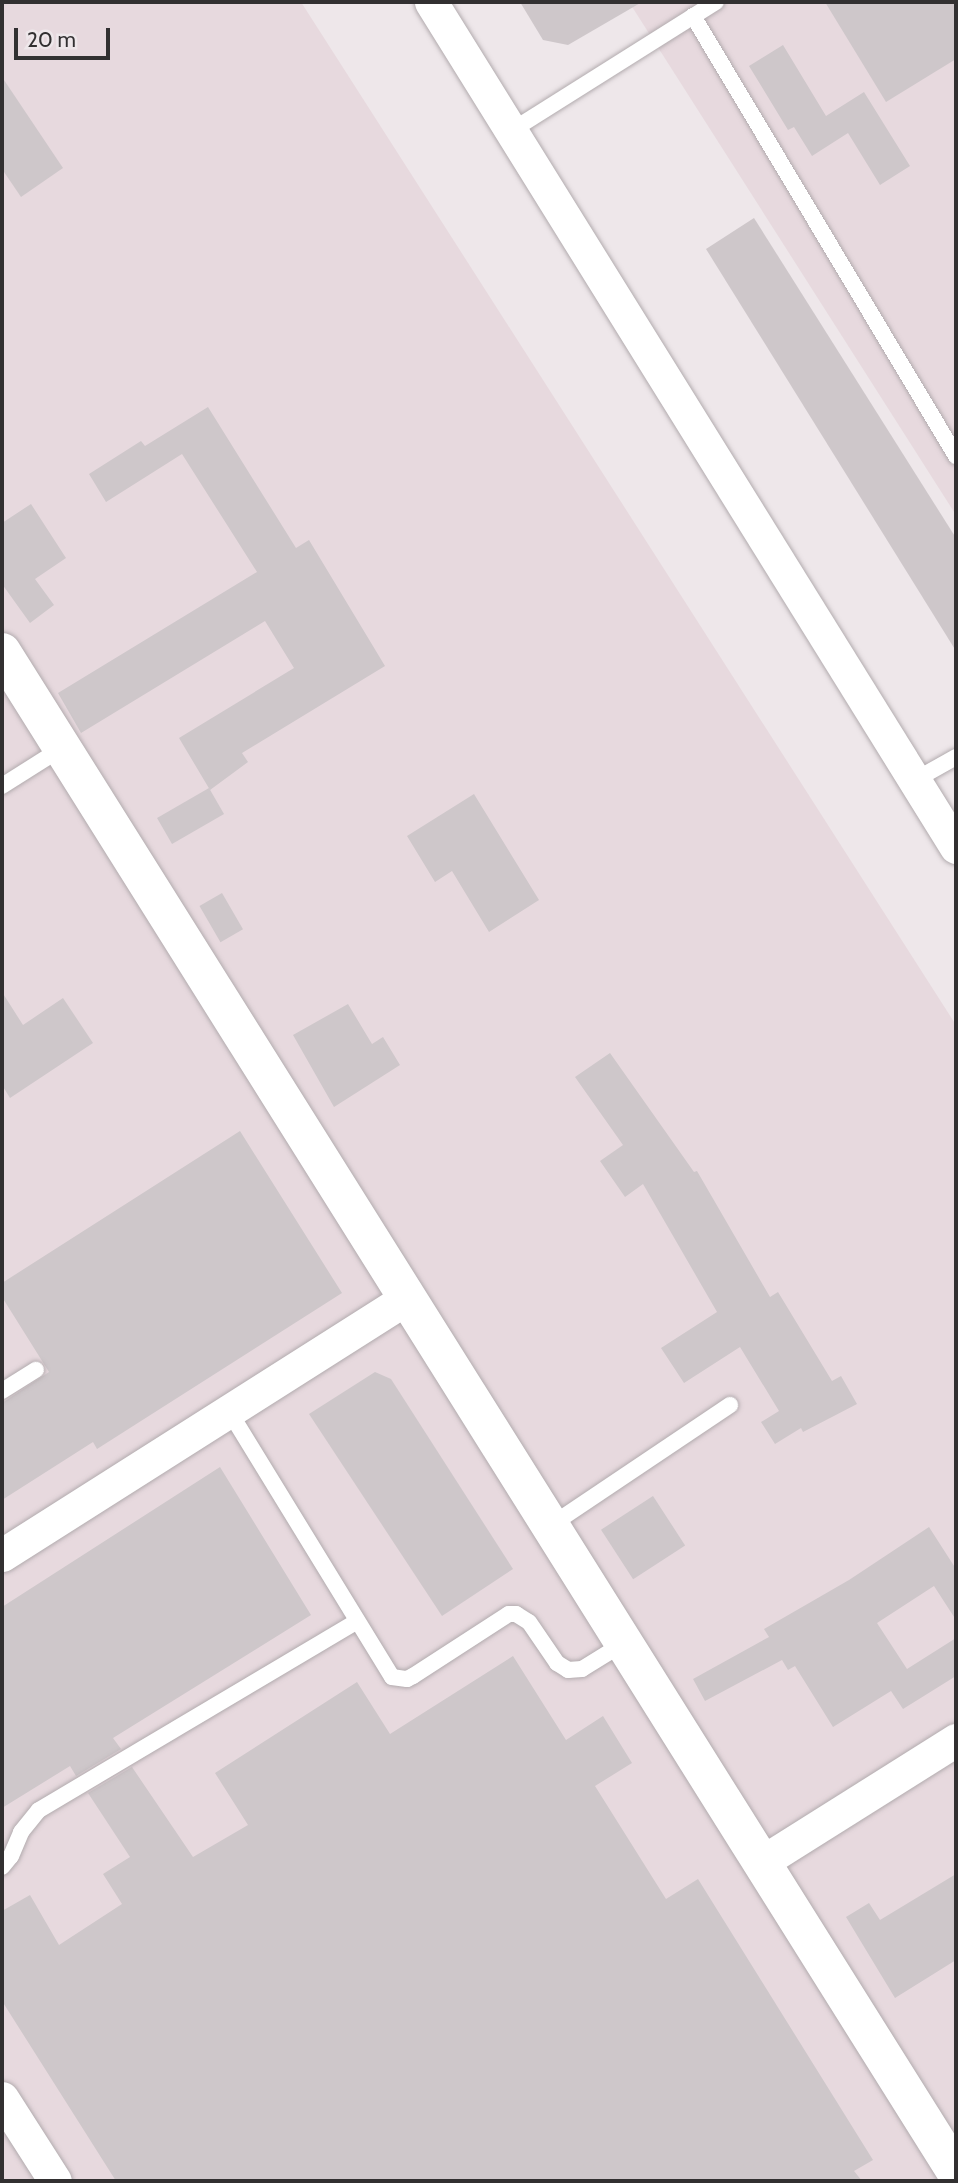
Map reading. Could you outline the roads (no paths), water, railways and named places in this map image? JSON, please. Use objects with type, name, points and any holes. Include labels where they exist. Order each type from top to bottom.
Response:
[{"type":"main road","points":[[2,652],[956,2172]]},
{"type":"street","points":[[431,2],[956,847]]},
{"type":"street","points":[[2,1555],[407,1298]]},
{"type":"street","points":[[762,1863],[956,1740]]},
{"type":"street","points":[[2,2098],[55,2181]]},
{"type":"lane","points":[[511,131],[716,2]]},
{"type":"lane","points":[[692,16],[956,456]]},
{"type":"lane","points":[[2,786],[62,748]]},
{"type":"lane","points":[[915,780],[956,757]]},
{"type":"lane","points":[[2,1391],[36,1370]]},
{"type":"lane","points":[[550,1526],[730,1405]]},
{"type":"lane","points":[[229,1411],[356,1622],[387,1671],[399,1680],[414,1676],[509,1614],[516,1614],[529,1622],[557,1663],[568,1670],[582,1669],[624,1643]]},
{"type":"lane","points":[[2,1867],[11,1856],[25,1826],[39,1810],[356,1622]]}]
